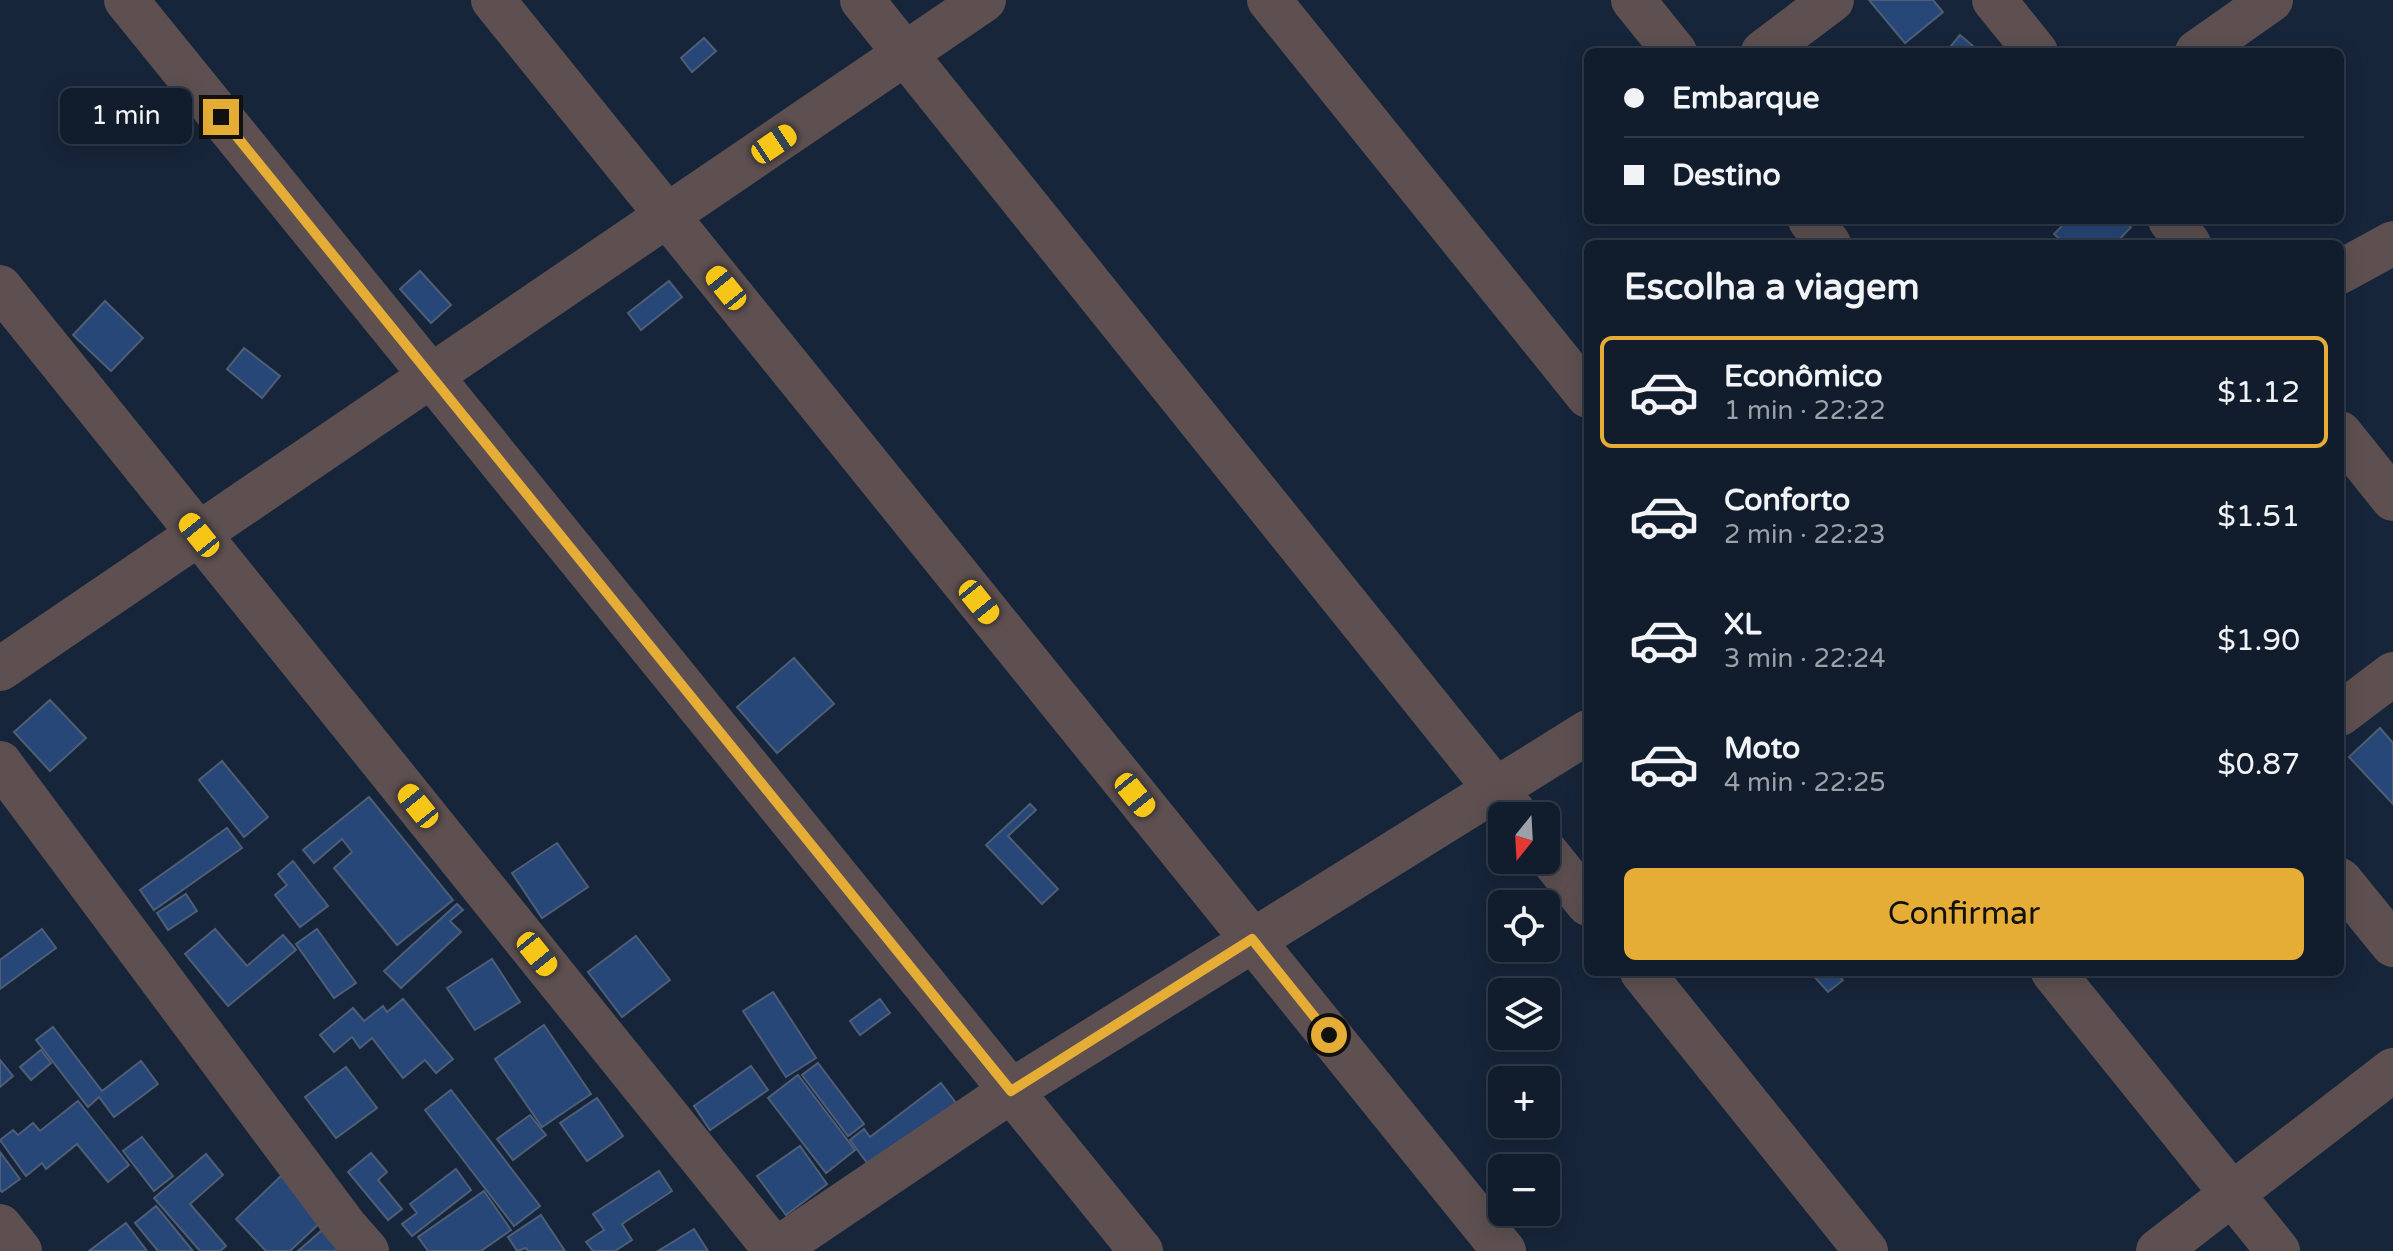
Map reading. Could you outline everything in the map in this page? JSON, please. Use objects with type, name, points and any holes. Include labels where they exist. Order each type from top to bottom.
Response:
[{"type":"street","points":[[126,0],[1141,1251]]},
{"type":"street","points":[[493,0],[1504,1251]]},
{"type":"street","points":[[862,0],[1506,802],[1584,735]]},
{"type":"street","points":[[0,669],[984,0]]},
{"type":"street","points":[[1269,0],[1584,391]]},
{"type":"street","points":[[1633,0],[1672,48]]},
{"type":"street","points":[[1768,48],[1832,0]]},
{"type":"street","points":[[1994,0],[2033,48]]},
{"type":"street","points":[[2203,48],[2271,0]]},
{"type":"street","points":[[1813,224],[1826,240]]},
{"type":"street","points":[[2173,224],[2186,240]]},
{"type":"street","points":[[2344,270],[2393,243]]},
{"type":"street","points":[[0,287],[775,1251],[1011,1091],[1252,939],[1488,812]]},
{"type":"street","points":[[2344,438],[2393,499]]},
{"type":"street","points":[[2344,711],[2393,674]]},
{"type":"street","points":[[0,763],[345,1226],[367,1251]]},
{"type":"street","points":[[1560,869],[1584,899]]},
{"type":"street","points":[[2344,885],[2393,945]]},
{"type":"street","points":[[1645,976],[1866,1251]]},
{"type":"street","points":[[2056,976],[2278,1251]]},
{"type":"street","points":[[2158,1251],[2234,1196],[2393,1070]]},
{"type":"street","points":[[0,1226],[20,1251]]},
{"type":"building","points":[[1869,0],[1933,0],[1943,12],[1905,43]]},
{"type":"building","points":[[1960,35],[1975,48],[1949,48]]},
{"type":"building","points":[[704,38],[716,51],[692,72],[681,58]]},
{"type":"building","points":[[2064,224],[2128,224],[2131,227],[2119,240],[2061,240],[2054,234]]},
{"type":"building","points":[[420,271],[451,305],[431,323],[400,289]]},
{"type":"building","points":[[669,281],[682,297],[641,330],[628,313]]},
{"type":"building","points":[[105,301],[143,338],[111,371],[73,335]]},
{"type":"building","points":[[244,348],[280,376],[262,398],[227,369]]},
{"type":"building","points":[[794,658],[834,704],[777,753],[737,707]]},
{"type":"building","points":[[50,700],[86,738],[50,771],[14,732]]},
{"type":"building","points":[[2380,728],[2393,743],[2393,804],[2349,757]]},
{"type":"building","points":[[222,761],[268,817],[244,837],[199,780]]},
{"type":"building","points":[[369,797],[453,900],[397,945],[334,868],[352,852],[342,839],[314,863],[303,850]]},
{"type":"building","points":[[1030,804],[1036,810],[1008,836],[1058,889],[1042,904],[986,845]]},
{"type":"building","points":[[227,828],[242,848],[154,910],[140,890]]},
{"type":"building","points":[[557,843],[588,887],[542,918],[512,873]]},
{"type":"building","points":[[293,861],[328,906],[300,927],[275,895],[287,885],[278,874]]},
{"type":"building","points":[[186,894],[197,911],[168,930],[157,913]]},
{"type":"building","points":[[457,904],[463,910],[450,921],[461,932],[401,988],[384,971]]},
{"type":"building","points":[[42,929],[56,948],[0,989],[0,960]]},
{"type":"building","points":[[215,929],[247,966],[283,935],[296,950],[228,1006],[185,954]]},
{"type":"building","points":[[317,929],[356,983],[334,998],[296,944]]},
{"type":"building","points":[[636,936],[670,980],[622,1017],[588,972]]},
{"type":"building","points":[[492,959],[520,1002],[475,1030],[447,988]]},
{"type":"building","points":[[1814,976],[1840,976],[1843,980],[1828,992]]},
{"type":"building","points":[[773,992],[816,1058],[786,1077],[743,1011]]},
{"type":"building","points":[[403,999],[453,1059],[436,1073],[425,1060],[403,1078],[372,1038],[360,1048],[352,1037],[334,1052],[320,1035],[353,1008],[364,1021],[383,1006],[387,1012]]},
{"type":"building","points":[[880,999],[890,1013],[860,1035],[850,1021]]},
{"type":"building","points":[[544,1025],[591,1094],[542,1127],[495,1059]]},
{"type":"building","points":[[53,1027],[102,1091],[141,1061],[158,1084],[114,1117],[99,1097],[88,1107],[36,1040]]},
{"type":"building","points":[[41,1050],[51,1063],[31,1080],[20,1067]]},
{"type":"building","points":[[0,1060],[13,1076],[0,1087]]},
{"type":"building","points":[[818,1063],[864,1124],[848,1136],[802,1075]]},
{"type":"building","points":[[751,1066],[768,1090],[710,1130],[694,1106]]},
{"type":"building","points":[[346,1067],[377,1108],[336,1138],[305,1097]]},
{"type":"building","points":[[798,1075],[855,1150],[826,1173],[768,1098]]},
{"type":"building","points":[[941,1083],[959,1107],[874,1172],[850,1140],[864,1129],[870,1137]]},
{"type":"building","points":[[451,1090],[540,1206],[514,1226],[425,1110]]},
{"type":"building","points":[[597,1098],[623,1136],[587,1161],[560,1123]]},
{"type":"building","points":[[78,1101],[129,1165],[108,1182],[77,1144],[46,1169],[42,1163],[26,1176],[0,1140],[13,1130],[18,1135],[33,1123],[40,1131]]},
{"type":"building","points":[[530,1115],[546,1135],[513,1160],[497,1139]]},
{"type":"building","points":[[142,1137],[173,1176],[154,1191],[123,1151]]},
{"type":"building","points":[[800,1146],[827,1184],[786,1215],[757,1176]]},
{"type":"building","points":[[0,1152],[20,1179],[2,1192],[0,1190]]},
{"type":"building","points":[[371,1153],[387,1172],[378,1180],[402,1209],[388,1220],[348,1172]]},
{"type":"building","points":[[206,1154],[223,1175],[190,1204],[226,1246],[220,1251],[200,1251],[154,1198]]},
{"type":"building","points":[[456,1169],[471,1190],[412,1236],[402,1224],[417,1213],[410,1204]]},
{"type":"building","points":[[659,1171],[672,1191],[622,1224],[632,1240],[615,1251],[593,1251],[586,1242],[604,1230],[593,1214]]},
{"type":"building","points":[[281,1176],[323,1220],[290,1251],[266,1251],[236,1219]]},
{"type":"building","points":[[484,1191],[511,1230],[481,1251],[428,1251],[418,1237]]},
{"type":"building","points":[[156,1206],[193,1251],[158,1251],[135,1223]]},
{"type":"building","points":[[541,1215],[565,1251],[528,1251],[526,1248],[517,1251],[508,1237]]},
{"type":"building","points":[[126,1223],[147,1251],[89,1251]]},
{"type":"building","points":[[328,1225],[343,1244],[335,1251],[298,1251]]},
{"type":"building","points":[[694,1229],[708,1251],[658,1251]]},
{"type":"route","points":[[221,117],[1011,1091],[1252,939],[1329,1035]]}]
